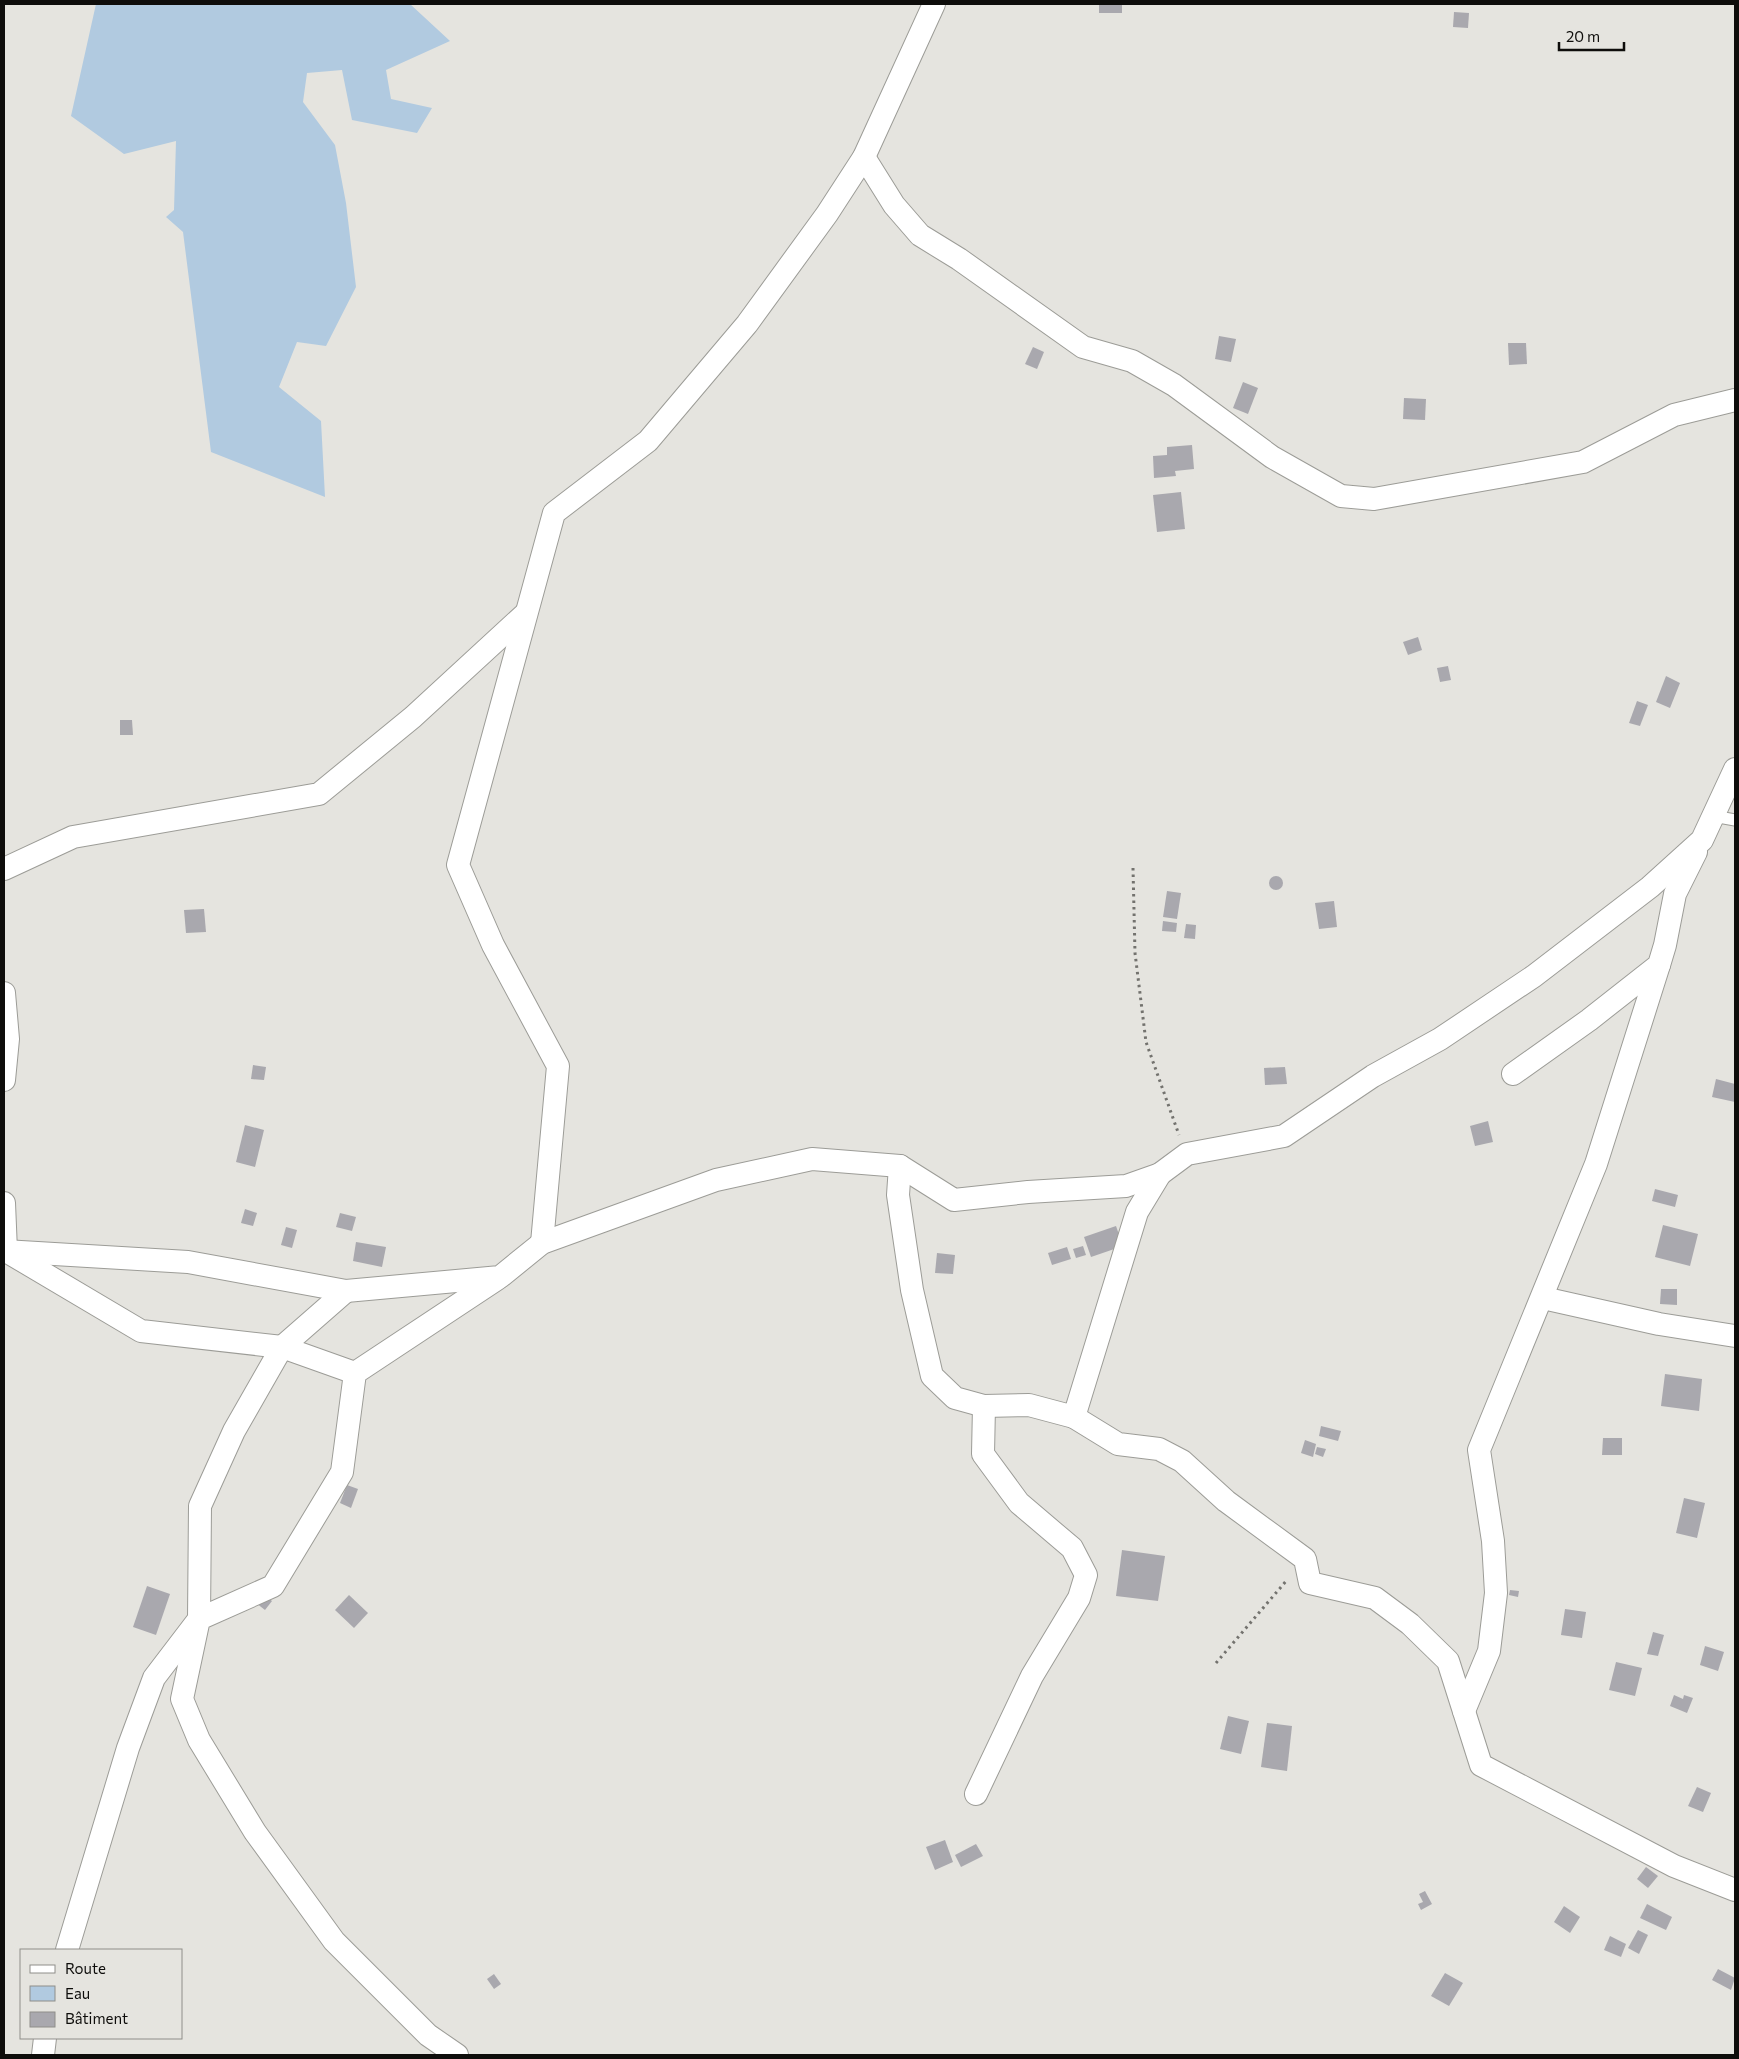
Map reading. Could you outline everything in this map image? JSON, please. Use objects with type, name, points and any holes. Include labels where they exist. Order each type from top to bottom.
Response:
[{"type":"street","points":[[542,1243],[558,1066],[493,944],[458,864],[554,513],[648,441],[747,324],[827,214],[864,157],[934,4]]},
{"type":"street","points":[[864,157],[894,205],[920,235],[1083,347],[1132,361],[1174,385],[1272,457],[1341,496],[1374,499],[1583,462],[1674,415],[1735,400]]},
{"type":"street","points":[[4,869],[73,837],[319,794],[413,717],[525,614]]},
{"type":"street","points":[[1464,1711],[1489,1650],[1496,1593],[1493,1541],[1479,1450],[1543,1298],[1596,1164],[1659,965],[1675,894],[1735,769]]},
{"type":"street","points":[[67,1949],[128,1748],[154,1678],[199,1619],[273,1586],[342,1472],[356,1373],[500,1277],[542,1243],[725,1178],[812,1159],[900,1166],[954,1200],[1028,1192],[1126,1186],[1160,1174],[1187,1154],[1284,1136],[1373,1076],[1440,1039],[1534,976],[1650,887],[1702,840]]},
{"type":"street","points":[[1512,1074],[1590,1020],[1659,965]]},
{"type":"street","points":[[4,993],[8,1039],[4,1080]]},
{"type":"street","points":[[900,1166],[898,1195],[912,1290],[932,1376],[955,1398],[984,1406],[1029,1405],[1074,1417],[1118,1444],[1159,1449],[1182,1461],[1226,1501],[1305,1559],[1310,1583],[1375,1598],[1410,1624],[1448,1660],[1480,1765],[1674,1866],[1735,1890]]},
{"type":"street","points":[[1074,1417],[1137,1212],[1160,1174]]},
{"type":"street","points":[[4,1203],[5,1251]]},
{"type":"street","points":[[5,1251],[188,1262],[346,1291],[500,1277]]},
{"type":"street","points":[[5,1251],[141,1331],[282,1347],[356,1373]]},
{"type":"street","points":[[346,1291],[282,1347],[234,1431],[200,1506],[199,1619],[182,1699],[198,1740],[255,1832],[334,1941],[428,2035],[457,2055]]},
{"type":"street","points":[[1543,1298],[1659,1324],[1735,1336]]},
{"type":"street","points":[[976,1794],[1032,1676],[1079,1598],[1086,1576],[1072,1548],[1019,1503],[983,1454],[984,1406]]},
{"type":"street","points":[[42,2055],[45,2039]]},
{"type":"lane","points":[[1713,816],[1735,820]]},
{"type":"path","points":[[1133,868],[1135,953],[1146,1042],[1187,1154]]},
{"type":"path","points":[[1216,1663],[1305,1559]]},
{"type":"water","points":[[96,4],[410,4],[450,41],[386,70],[391,99],[432,108],[417,133],[352,120],[342,70],[307,73],[303,102],[335,145],[346,203],[356,287],[326,346],[297,342],[279,387],[321,421],[325,497],[211,452],[183,232],[166,217],[174,210],[176,141],[124,154],[71,116]]},
{"type":"building","points":[[1099,4],[1122,4],[1122,13],[1099,13]]},
{"type":"building","points":[[1454,12],[1469,13],[1468,28],[1453,27]]},
{"type":"building","points":[[1219,336],[1236,339],[1231,362],[1215,359]]},
{"type":"building","points":[[1508,343],[1526,343],[1527,364],[1509,365]]},
{"type":"building","points":[[1033,347],[1044,352],[1037,369],[1025,364]]},
{"type":"building","points":[[1243,382],[1258,388],[1248,414],[1233,408]]},
{"type":"building","points":[[1404,398],[1426,399],[1425,420],[1403,419]]},
{"type":"building","points":[[1192,445],[1194,469],[1175,471],[1176,476],[1154,478],[1153,456],[1167,455],[1167,447]]},
{"type":"building","points":[[1181,492],[1185,529],[1157,532],[1153,495]]},
{"type":"building","points":[[1418,637],[1422,650],[1408,655],[1403,642]]},
{"type":"building","points":[[1448,666],[1451,680],[1440,682],[1437,668]]},
{"type":"building","points":[[1666,676],[1680,683],[1670,708],[1656,702]]},
{"type":"building","points":[[1637,701],[1648,705],[1640,726],[1629,723]]},
{"type":"building","points":[[120,720],[132,720],[133,735],[120,735]]},
{"type":"building","points":[[1273,876],[1279,876],[1283,883],[1279,890],[1273,890],[1269,886],[1269,880]]},
{"type":"building","points":[[1167,891],[1181,893],[1177,919],[1163,917]]},
{"type":"building","points":[[1334,901],[1337,927],[1319,929],[1315,903]]},
{"type":"building","points":[[204,909],[206,932],[186,933],[184,910]]},
{"type":"building","points":[[1163,921],[1177,923],[1176,932],[1162,931]]},
{"type":"building","points":[[1186,924],[1196,925],[1195,939],[1184,938]]},
{"type":"building","points":[[253,1065],[266,1067],[264,1080],[251,1079]]},
{"type":"building","points":[[1285,1067],[1287,1084],[1265,1085],[1264,1068]]},
{"type":"building","points":[[1716,1079],[1735,1084],[1735,1102],[1712,1097]]},
{"type":"building","points":[[1488,1121],[1493,1142],[1475,1146],[1470,1126]]},
{"type":"building","points":[[245,1125],[264,1130],[255,1167],[236,1162]]},
{"type":"building","points":[[1655,1189],[1678,1195],[1675,1207],[1652,1201]]},
{"type":"building","points":[[245,1209],[257,1213],[253,1226],[241,1223]]},
{"type":"building","points":[[340,1213],[356,1217],[352,1231],[336,1227]]},
{"type":"building","points":[[1663,1225],[1698,1234],[1690,1266],[1655,1257]]},
{"type":"building","points":[[1116,1226],[1123,1246],[1091,1257],[1084,1237]]},
{"type":"building","points":[[286,1227],[297,1230],[292,1248],[281,1245]]},
{"type":"building","points":[[356,1242],[386,1247],[382,1267],[353,1261]]},
{"type":"building","points":[[1083,1246],[1086,1255],[1076,1258],[1073,1249]]},
{"type":"building","points":[[1067,1247],[1071,1259],[1052,1265],[1048,1253]]},
{"type":"building","points":[[937,1253],[955,1255],[953,1274],[935,1273]]},
{"type":"building","points":[[1661,1289],[1677,1289],[1677,1305],[1660,1304]]},
{"type":"building","points":[[1665,1374],[1702,1379],[1699,1411],[1661,1406]]},
{"type":"building","points":[[1321,1426],[1341,1431],[1338,1441],[1319,1436]]},
{"type":"building","points":[[1603,1438],[1622,1438],[1622,1455],[1602,1455]]},
{"type":"building","points":[[1305,1440],[1316,1444],[1313,1457],[1301,1453]]},
{"type":"building","points":[[1317,1447],[1326,1449],[1323,1457],[1315,1454]]},
{"type":"building","points":[[347,1485],[358,1489],[351,1508],[340,1503]]},
{"type":"building","points":[[1684,1498],[1705,1503],[1697,1538],[1676,1533]]},
{"type":"building","points":[[1122,1550],[1165,1556],[1158,1601],[1116,1596]]},
{"type":"building","points":[[147,1586],[170,1594],[156,1635],[133,1627]]},
{"type":"building","points":[[1510,1590],[1519,1591],[1518,1597],[1509,1595]]},
{"type":"building","points":[[263,1594],[272,1601],[265,1610],[256,1603]]},
{"type":"building","points":[[349,1595],[368,1613],[354,1628],[335,1610]]},
{"type":"building","points":[[1565,1609],[1586,1612],[1582,1638],[1561,1635]]},
{"type":"building","points":[[1653,1632],[1664,1635],[1658,1656],[1647,1654]]},
{"type":"building","points":[[1705,1646],[1724,1652],[1718,1671],[1700,1665]]},
{"type":"building","points":[[1616,1662],[1642,1668],[1635,1696],[1609,1690]]},
{"type":"building","points":[[1674,1695],[1683,1699],[1684,1695],[1693,1698],[1687,1713],[1670,1706]]},
{"type":"building","points":[[1228,1716],[1249,1721],[1241,1754],[1220,1749]]},
{"type":"building","points":[[1267,1723],[1292,1726],[1287,1771],[1261,1767]]},
{"type":"building","points":[[1697,1787],[1711,1793],[1703,1812],[1688,1806]]},
{"type":"building","points":[[945,1840],[953,1862],[935,1870],[926,1847]]},
{"type":"building","points":[[976,1844],[983,1856],[961,1867],[955,1855]]},
{"type":"building","points":[[1646,1867],[1658,1876],[1648,1888],[1637,1879]]},
{"type":"building","points":[[1425,1891],[1432,1904],[1421,1910],[1418,1904],[1423,1902],[1419,1894]]},
{"type":"building","points":[[1647,1904],[1672,1917],[1666,1930],[1640,1918]]},
{"type":"building","points":[[1564,1906],[1580,1917],[1570,1933],[1554,1922]]},
{"type":"building","points":[[1638,1930],[1648,1935],[1639,1954],[1628,1948]]},
{"type":"building","points":[[1610,1936],[1626,1944],[1621,1957],[1604,1950]]},
{"type":"building","points":[[1718,1969],[1735,1978],[1731,1990],[1712,1980]]},
{"type":"building","points":[[1445,1973],[1463,1983],[1449,2006],[1431,1996]]},
{"type":"building","points":[[494,1974],[501,1984],[494,1989],[487,1979]]}]
